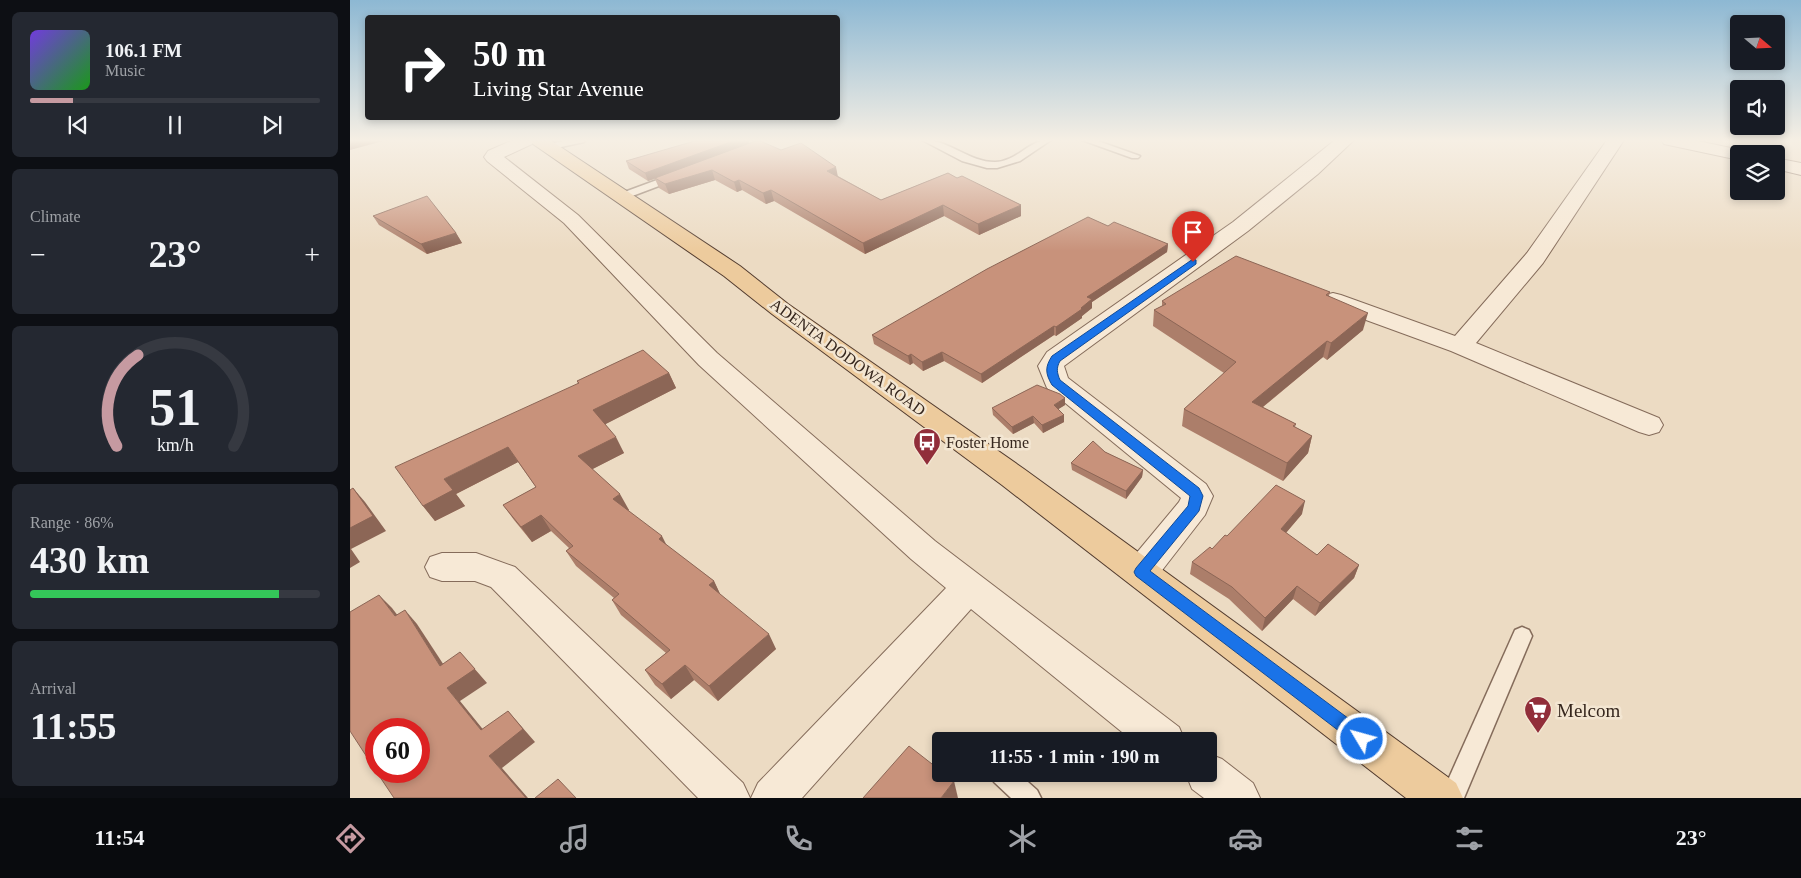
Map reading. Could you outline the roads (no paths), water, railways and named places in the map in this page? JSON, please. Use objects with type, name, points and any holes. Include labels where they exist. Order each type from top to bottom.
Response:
[{"type":"main road","name":"ADENTA DODOWA ROAD","points":[[593,177],[732,271],[780,309],[1141,572],[1441,798]]},
{"type":"street","points":[[519,177],[571,219],[708,359],[923,550],[1154,732]]},
{"type":"street","points":[[1141,572],[1194,507],[1197,496],[1195,492],[1056,382],[1051,366],[1056,358],[1208,251],[1303,177]]},
{"type":"street","points":[[1460,346],[1535,258],[1590,177]]},
{"type":"street","points":[[1208,251],[1234,262]]},
{"type":"street","points":[[1314,293],[1460,346],[1649,425]]},
{"type":"street","points":[[442,567],[476,567],[503,577],[728,798]]},
{"type":"street","points":[[773,798],[969,587]]},
{"type":"street","points":[[1217,782],[1238,798]]},
{"type":"lane","points":[[623,196],[674,177]]},
{"type":"lane","points":[[1452,798],[1522,636]]},
{"type":"lane","points":[[1011,782],[1029,798]]},
{"type":"place","name":"Foster Home","points":[[927,466]]},
{"type":"place","name":"Melcom","points":[[1538,734]]}]
